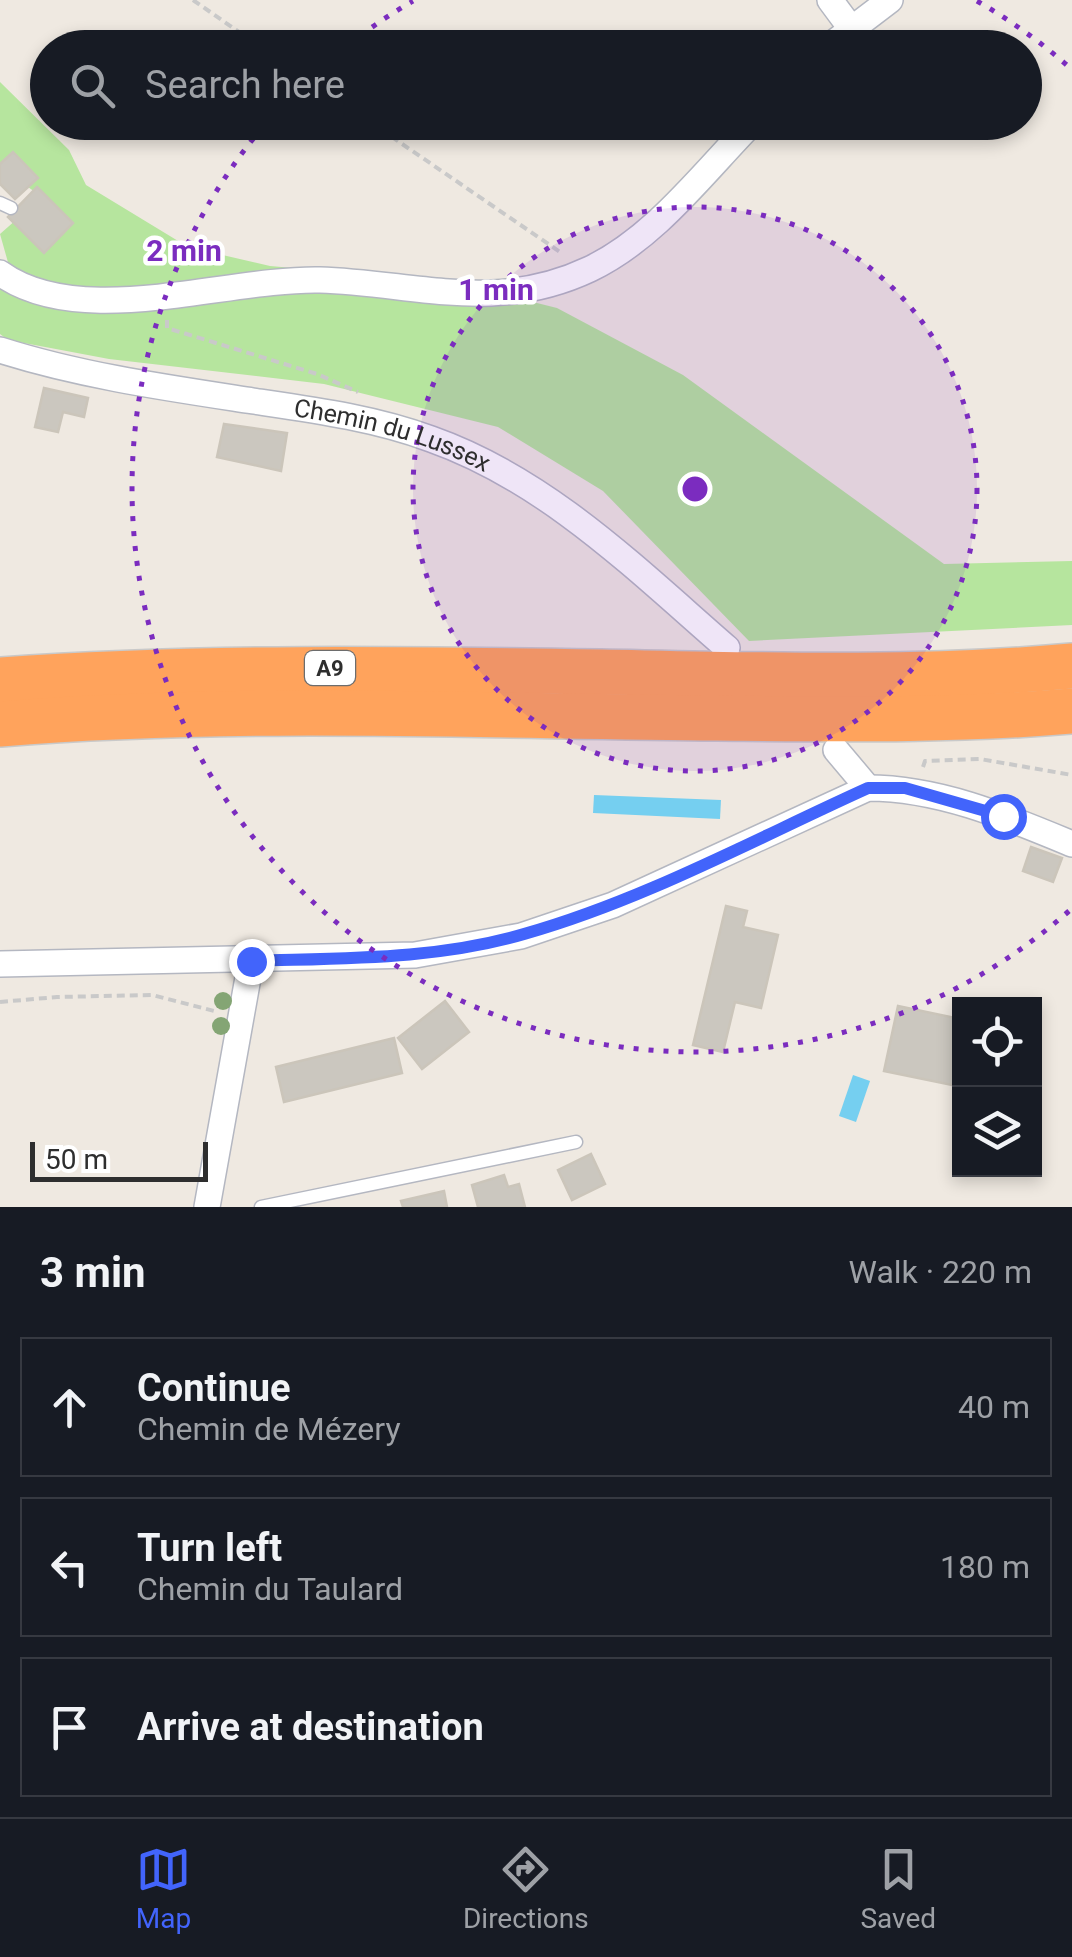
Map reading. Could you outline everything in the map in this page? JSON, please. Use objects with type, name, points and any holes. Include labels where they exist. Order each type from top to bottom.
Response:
[{"type":"highway","name":"A9","points":[[0,680],[132,672],[298,669],[809,674],[1072,666]]},
{"type":"highway","name":"A9","points":[[0,724],[264,713],[789,719],[1072,711]]},
{"type":"street","points":[[830,0],[850,27]]},
{"type":"street","points":[[847,30],[890,0]]},
{"type":"street","points":[[0,273],[31,290],[89,300],[318,280],[460,295],[543,285],[588,270],[620,253],[648,230],[736,140]]},
{"type":"street","name":"Chemin du Lussex","points":[[0,350],[154,385],[347,415],[435,440],[546,497],[727,648]]},
{"type":"street","points":[[836,750],[868,788]]},
{"type":"street","points":[[0,964],[415,955],[521,936],[613,905],[868,788],[905,788],[1003,816],[1072,844]]},
{"type":"street","points":[[207,1207],[251,961]]},
{"type":"lane","points":[[261,1207],[576,1142]]},
{"type":"path","points":[[192,0],[236,30]]},
{"type":"path","points":[[397,140],[588,270]]},
{"type":"path","points":[[166,328],[317,374],[365,397]]},
{"type":"path","points":[[925,760],[980,760],[1072,775]]},
{"type":"path","points":[[0,1002],[152,995],[238,1018]]},
{"type":"green space","points":[[0,82],[30,112],[30,140],[59,140],[69,150],[86,185],[188,247],[270,266],[452,282],[557,308],[683,375],[944,564],[1072,561],[1072,625],[749,641],[603,491],[498,427],[324,384],[109,359],[8,340],[0,334],[0,284],[11,273],[0,234],[42,197],[0,167]]},
{"type":"water","points":[[594,795],[721,800],[720,819],[593,813]]},
{"type":"water","points":[[853,1075],[870,1081],[856,1122],[839,1116]]},
{"type":"building","points":[[13,152],[38,178],[15,199],[0,184],[0,164]]},
{"type":"building","points":[[37,187],[73,223],[44,253],[8,217]]},
{"type":"building","points":[[44,388],[88,398],[84,417],[63,412],[58,432],[35,427]]},
{"type":"building","points":[[224,424],[287,433],[281,471],[217,457]]},
{"type":"building","points":[[1031,847],[1062,858],[1053,882],[1023,871]]},
{"type":"building","points":[[726,906],[747,911],[743,927],[778,935],[761,1008],[735,1002],[723,1052],[693,1045]]},
{"type":"building","points":[[445,1001],[469,1032],[422,1069],[398,1038]]},
{"type":"building","points":[[898,1006],[952,1017],[952,1085],[884,1071]]},
{"type":"building","points":[[394,1038],[402,1073],[284,1102],[276,1067]]},
{"type":"building","points":[[591,1154],[605,1184],[572,1200],[558,1170]]},
{"type":"building","points":[[504,1175],[508,1187],[519,1184],[525,1207],[478,1207],[472,1185]]},
{"type":"building","points":[[444,1191],[447,1207],[403,1207],[401,1201]]},
{"type":"route","points":[[251,961],[415,955],[521,936],[613,905],[868,788],[905,788],[1003,816]]}]
